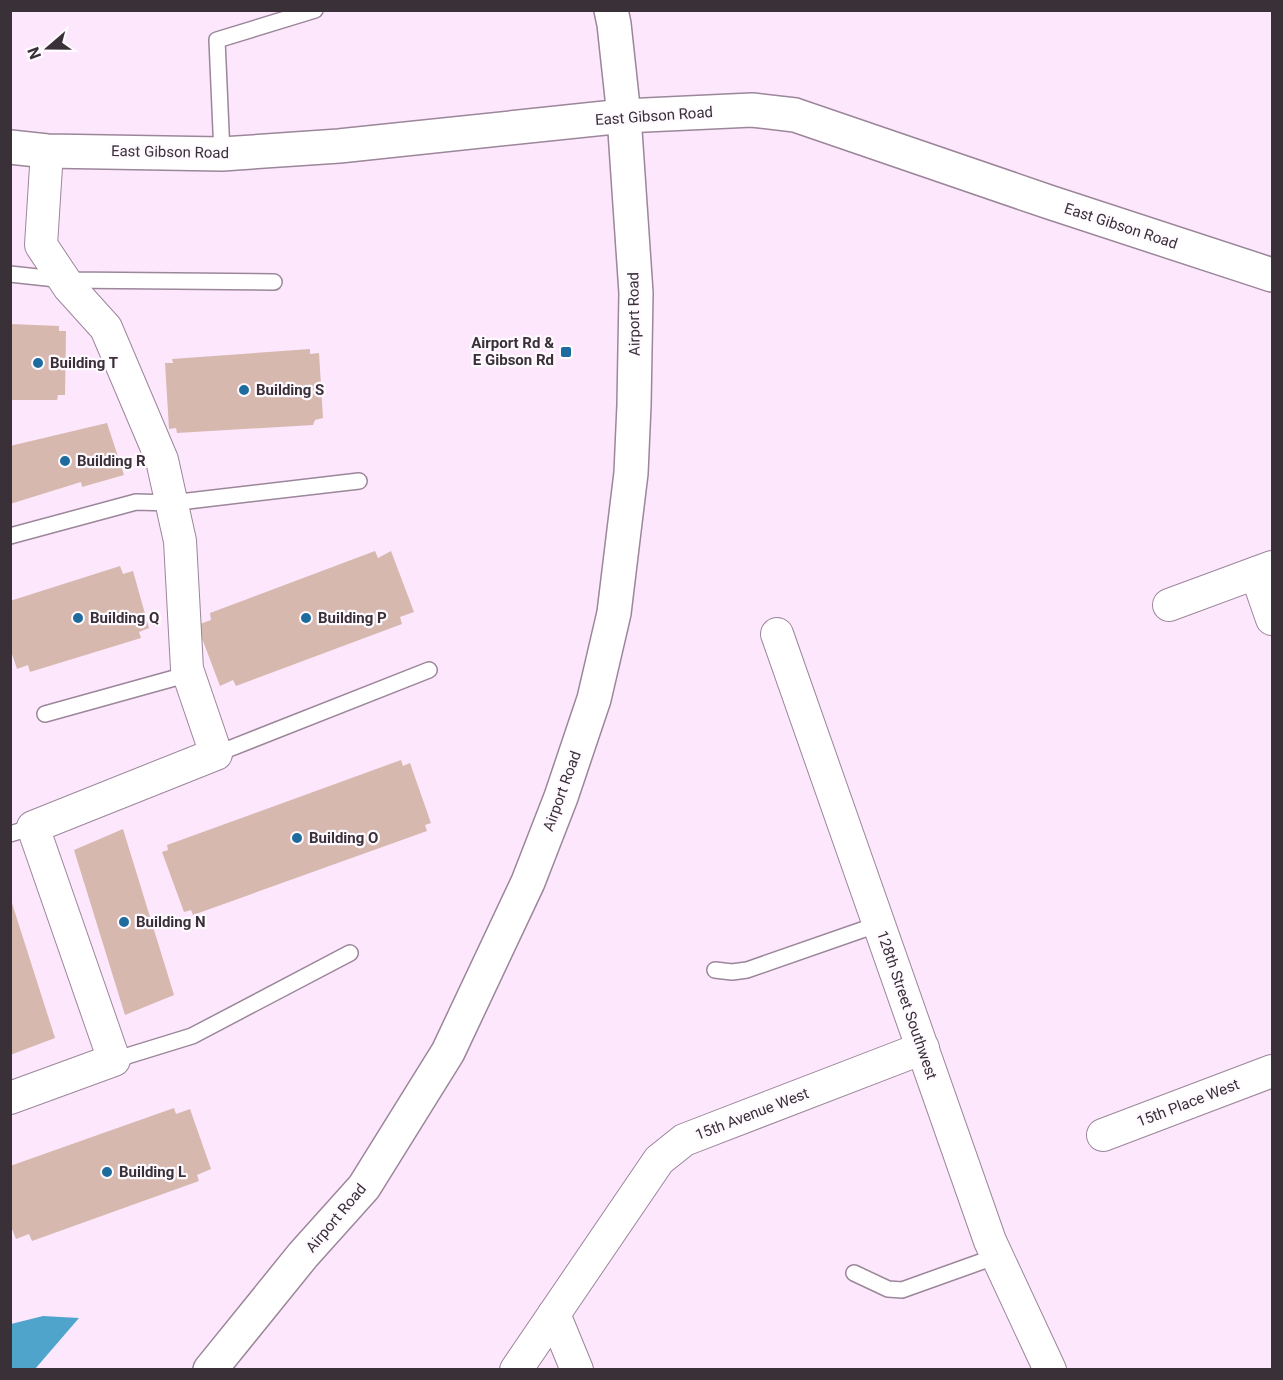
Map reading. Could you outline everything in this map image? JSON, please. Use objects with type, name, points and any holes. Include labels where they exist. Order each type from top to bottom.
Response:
[{"type":"main road","points":[[611,10],[624,116]]},
{"type":"main road","name":"East Gibson Road","points":[[10,147],[222,154],[339,146],[624,116],[752,110],[795,115],[1272,276]]},
{"type":"main road","name":"Airport Road","points":[[210,1370],[303,1255],[364,1187],[448,1052],[528,882],[587,721],[614,614],[631,473],[636,293],[624,116]]},
{"type":"street","points":[[10,1098],[114,1060],[22,830],[216,754],[187,669],[180,540],[162,460],[106,328],[65,280],[41,244],[47,150]]},
{"type":"street","points":[[1169,605],[1264,570],[1272,619]]},
{"type":"street","name":"128th Street Southwest","points":[[777,634],[997,1256],[1050,1370]]},
{"type":"street","name":"15th Avenue West","points":[[516,1370],[659,1160],[684,1140],[923,1048]]},
{"type":"street","name":"15th Place West","points":[[1103,1135],[1272,1071]]},
{"type":"street","points":[[554,1314],[577,1370]]},
{"type":"lane","points":[[222,154],[216,40],[315,10]]},
{"type":"lane","points":[[10,274],[65,280],[274,282]]},
{"type":"lane","points":[[10,536],[136,502],[171,503],[359,481]]},
{"type":"lane","points":[[216,754],[429,670]]},
{"type":"lane","points":[[45,714],[189,674]]},
{"type":"lane","points":[[715,970],[732,972],[747,970],[879,924]]},
{"type":"lane","points":[[114,1060],[192,1036],[350,953]]},
{"type":"lane","points":[[854,1273],[888,1289],[902,1290],[997,1256]]},
{"type":"water","points":[[43,1316],[79,1318],[35,1369],[11,1369],[11,1324]]},
{"type":"building","name":"Building T","points":[[10,324],[59,326],[59,331],[66,331],[65,395],[58,395],[57,400],[10,400]]},
{"type":"building","name":"Building S","points":[[310,349],[310,354],[319,353],[323,418],[315,420],[313,425],[177,433],[176,428],[169,429],[165,363],[173,363],[172,359]]},
{"type":"building","name":"Building R","points":[[107,423],[124,475],[82,487],[81,482],[10,504],[10,446]]},
{"type":"building","name":"Building P","points":[[375,551],[378,558],[391,551],[414,612],[400,617],[402,624],[236,686],[233,680],[220,686],[197,625],[211,620],[210,613]]},
{"type":"building","name":"Building Q","points":[[120,566],[123,574],[133,571],[149,628],[139,632],[141,638],[30,672],[28,665],[17,669],[10,648],[10,601]]},
{"type":"building","name":"Building O","points":[[401,760],[403,766],[410,763],[431,823],[425,825],[427,831],[193,915],[191,910],[184,912],[162,852],[168,850],[167,845]]},
{"type":"building","name":"Building N","points":[[123,829],[174,995],[125,1015],[74,850]]},
{"type":"building","points":[[10,897],[55,1038],[10,1055]]},
{"type":"building","name":"Building L","points":[[174,1108],[176,1114],[190,1109],[211,1169],[197,1175],[199,1181],[32,1241],[29,1234],[16,1239],[10,1224],[10,1166]]},
{"type":"place","name":"Airport Rd & E Gibson Rd","points":[[566,352]]},
{"type":"place","name":"Building T","points":[[38,363]]},
{"type":"place","name":"Building S","points":[[244,390]]},
{"type":"place","name":"Building R","points":[[65,461]]},
{"type":"place","name":"Building Q","points":[[78,618]]},
{"type":"place","name":"Building P","points":[[306,618]]},
{"type":"place","name":"Building O","points":[[297,838]]},
{"type":"place","name":"Building N","points":[[124,922]]},
{"type":"place","name":"Building L","points":[[107,1172]]}]
